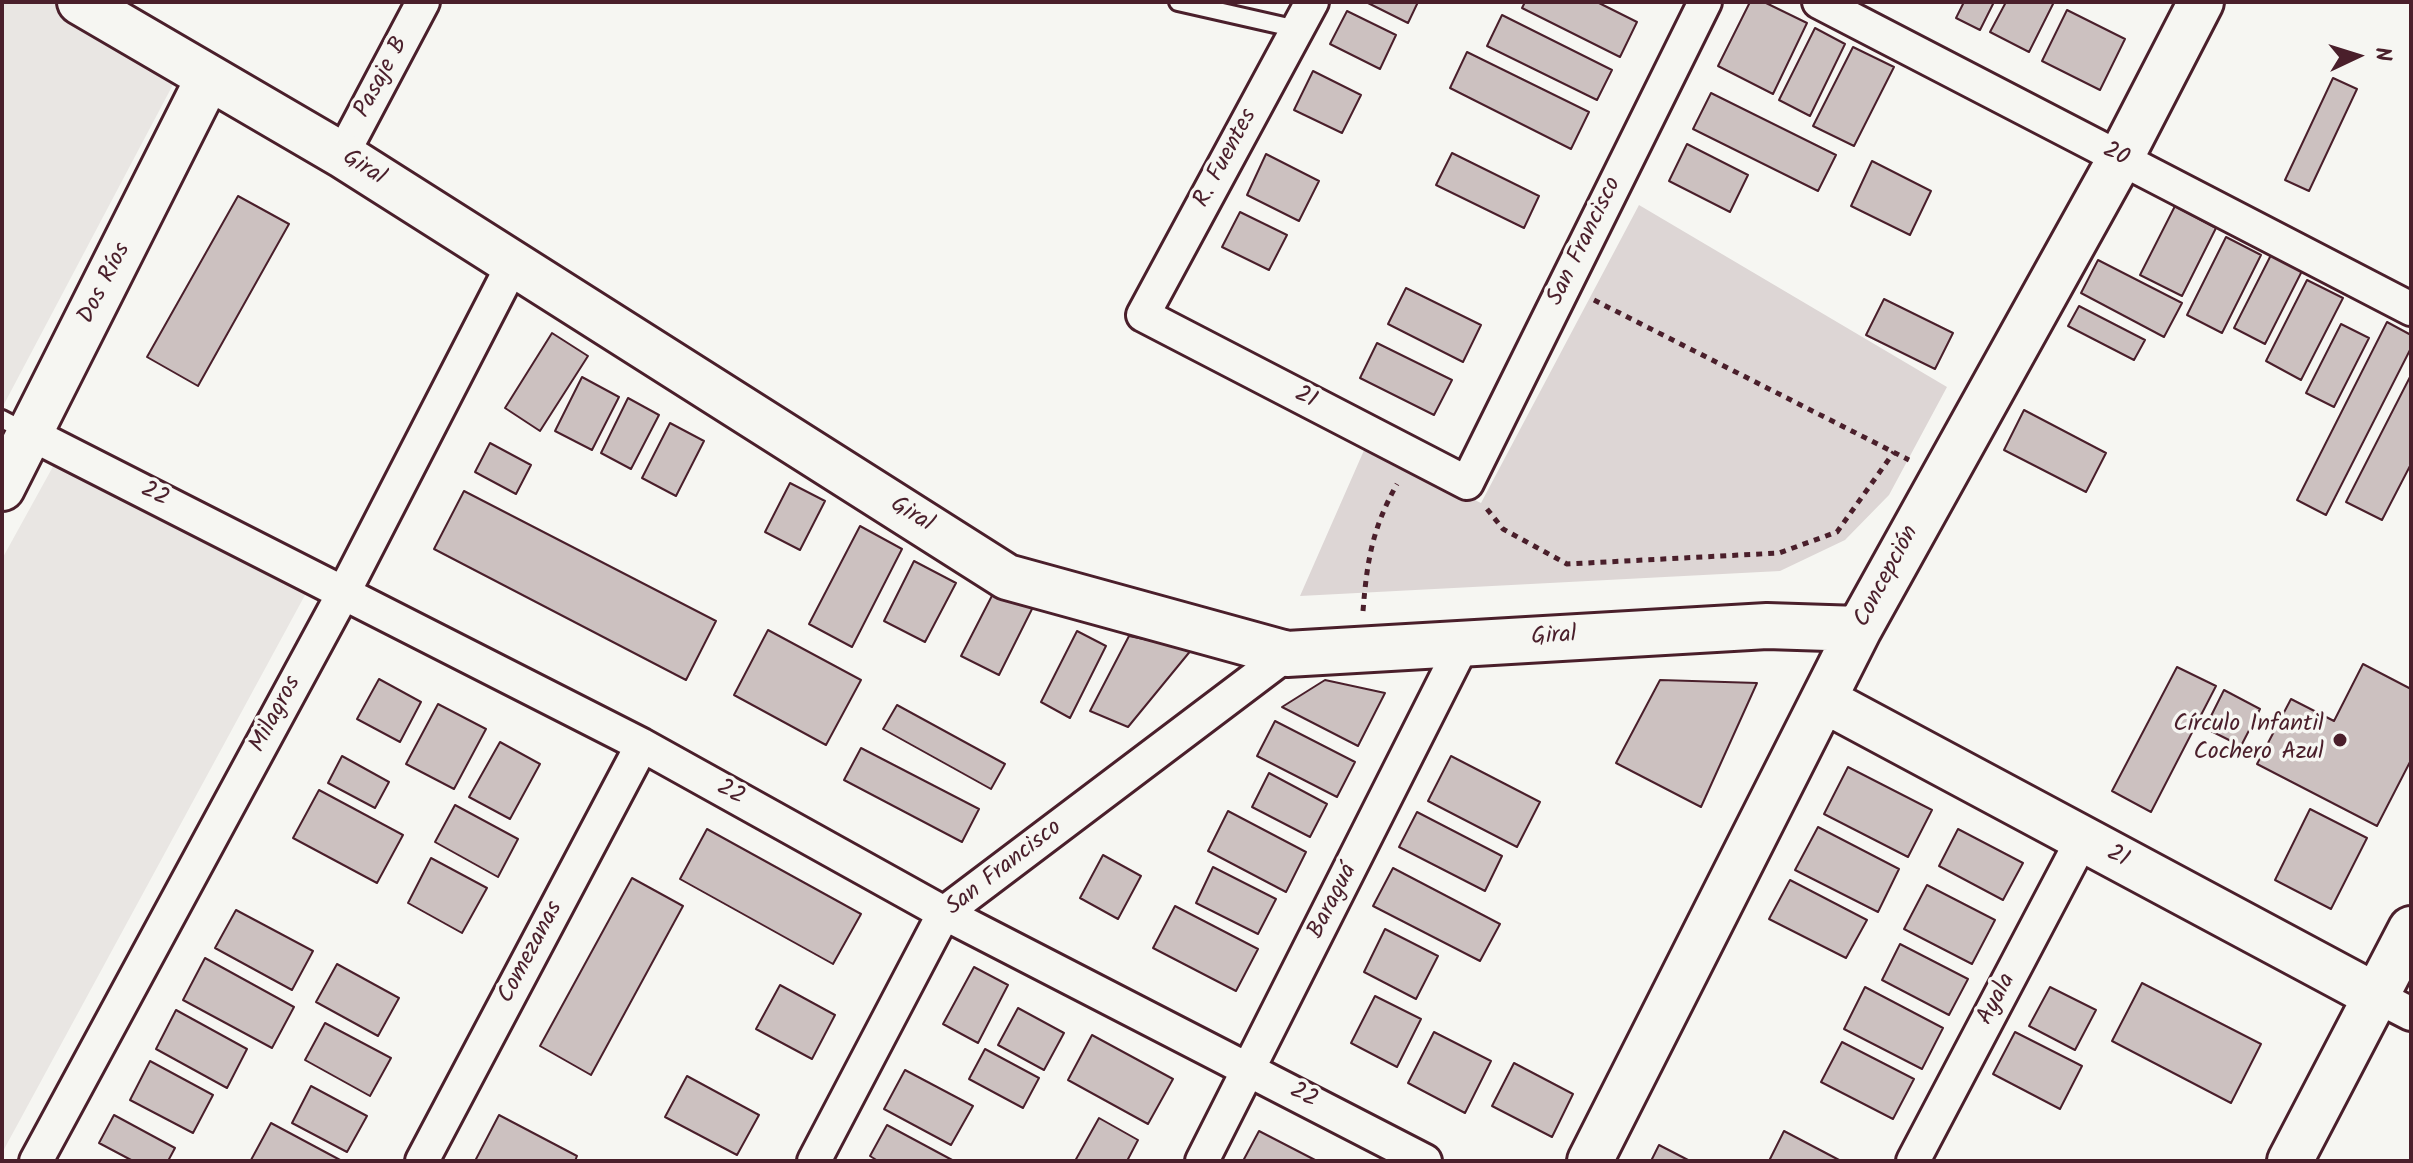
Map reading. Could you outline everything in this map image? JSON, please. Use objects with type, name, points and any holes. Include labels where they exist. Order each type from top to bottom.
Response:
[{"type":"street","name":"Giral","points":[[80,2],[342,155],[512,266],[1007,577],[1287,654],[1767,626],[1859,629]]},
{"type":"street","name":"Pasaje B","points":[[342,155],[423,2]]},
{"type":"street","name":"San Francisco","points":[[1467,483],[1705,2]]},
{"type":"street","name":"20","points":[[1819,2],[2411,309]]},
{"type":"street","name":"Concepción","points":[[1590,1161],[1859,629],[2120,159],[2201,2]]},
{"type":"street","name":"R. Fuentes","points":[[1143,315],[1305,16]]},
{"type":"street","name":"Dos Ríos","points":[[2,488],[16,427],[208,79]]},
{"type":"street","name":"Milagros","points":[[36,1161],[344,592],[512,266]]},
{"type":"street","name":"21","points":[[1143,315],[1467,483]]},
{"type":"street","name":"22","points":[[16,427],[642,745],[944,913],[1425,1161]]},
{"type":"street","name":"Baraguá","points":[[1202,1161],[1251,1070],[1464,642]]},
{"type":"street","name":"San Francisco","points":[[814,1161],[944,913],[1287,654]]},
{"type":"street","name":"21","points":[[1824,700],[1923,750],[2082,840],[2394,1005]]},
{"type":"street","name":"Comezanas","points":[[422,1161],[642,745]]},
{"type":"street","name":"Ayala","points":[[1913,1161],[2082,840]]},
{"type":"street","points":[[2290,1161],[2394,1005],[2411,929]]},
{"type":"lane","points":[[1178,2],[1305,16]]},
{"type":"path","points":[[1565,285],[1942,477]]},
{"type":"path","points":[[1467,483],[1503,529],[1567,564],[1779,553],[1837,532],[1894,452]]},
{"type":"path","points":[[1359,649],[1368,549],[1381,512],[1413,455]]},
{"type":"shaded area","points":[[2,2],[53,2],[177,77],[2,408]]},
{"type":"shaded area","points":[[1639,205],[1947,387],[1889,495],[1845,540],[1780,571],[1300,596],[1365,448],[1481,503]]},
{"type":"shaded area","points":[[61,452],[311,584],[2,1153],[2,559]]},
{"type":"building","points":[[1366,2],[1418,2],[1408,23]]},
{"type":"building","points":[[1525,2],[1597,2],[1637,22],[1620,57],[1522,8]]},
{"type":"building","points":[[1750,2],[1764,2],[1807,23],[1773,94],[1718,66]]},
{"type":"building","points":[[1964,2],[1994,2],[1980,30],[1956,18]]},
{"type":"building","points":[[2006,2],[2054,2],[2029,52],[1990,32]]},
{"type":"building","points":[[2067,10],[2125,39],[2100,90],[2042,61]]},
{"type":"building","points":[[1347,11],[1396,35],[1380,69],[1330,44]]},
{"type":"building","points":[[1502,15],[1612,70],[1597,100],[1487,46]]},
{"type":"building","points":[[1815,28],[1845,44],[1810,116],[1779,100]]},
{"type":"building","points":[[1853,47],[1894,67],[1854,146],[1813,126]]},
{"type":"building","points":[[1467,52],[1589,112],[1571,149],[1450,88]]},
{"type":"building","points":[[1313,71],[1361,95],[1342,133],[1294,110]]},
{"type":"building","points":[[2333,78],[2357,89],[2309,191],[2285,180]]},
{"type":"building","points":[[1711,93],[1836,155],[1818,191],[1693,129]]},
{"type":"building","points":[[1687,144],[1748,175],[1730,212],[1669,181]]},
{"type":"building","points":[[1452,153],[1539,196],[1524,228],[1436,185]]},
{"type":"building","points":[[1266,154],[1319,181],[1299,221],[1247,195]]},
{"type":"building","points":[[1872,161],[1931,191],[1910,235],[1851,206]]},
{"type":"building","points":[[238,196],[289,224],[198,386],[147,357]]},
{"type":"building","points":[[2175,206],[2216,228],[2182,296],[2140,275]]},
{"type":"building","points":[[1240,212],[1287,235],[1269,270],[1222,247]]},
{"type":"building","points":[[2226,237],[2261,255],[2222,333],[2187,315]]},
{"type":"building","points":[[2271,255],[2302,271],[2265,344],[2234,328]]},
{"type":"building","points":[[2098,260],[2182,303],[2164,337],[2081,293]]},
{"type":"building","points":[[2307,280],[2343,298],[2301,380],[2266,361]]},
{"type":"building","points":[[1406,288],[1481,325],[1463,362],[1388,324]]},
{"type":"building","points":[[1884,299],[1953,333],[1935,369],[1866,335]]},
{"type":"building","points":[[2079,306],[2145,340],[2134,360],[2068,326]]},
{"type":"building","points":[[2387,322],[2411,335],[2411,348],[2326,515],[2297,500]]},
{"type":"building","points":[[2341,324],[2369,338],[2334,407],[2306,393]]},
{"type":"building","points":[[552,333],[588,356],[540,431],[505,408]]},
{"type":"building","points":[[1377,343],[1452,380],[1434,415],[1360,378]]},
{"type":"building","points":[[2411,375],[2411,464],[2382,520],[2346,502]]},
{"type":"building","points":[[582,377],[619,397],[592,450],[555,431]]},
{"type":"building","points":[[628,398],[659,415],[631,469],[601,453]]},
{"type":"building","points":[[2024,410],[2106,453],[2086,492],[2004,450]]},
{"type":"building","points":[[670,423],[704,441],[676,496],[642,478]]},
{"type":"building","points":[[490,443],[531,465],[516,494],[475,472]]},
{"type":"building","points":[[790,483],[825,501],[800,550],[765,532]]},
{"type":"building","points":[[464,491],[716,621],[686,680],[434,549]]},
{"type":"building","points":[[860,526],[902,549],[852,647],[809,624]]},
{"type":"building","points":[[914,561],[956,583],[925,642],[884,621]]},
{"type":"building","points":[[998,584],[1035,603],[999,675],[961,656]]},
{"type":"building","points":[[768,630],[861,680],[826,745],[734,695]]},
{"type":"building","points":[[1077,631],[1106,646],[1070,718],[1041,702]]},
{"type":"building","points":[[1129,636],[1192,649],[1128,727],[1090,711]]},
{"type":"building","name":"Círculo Infantil Cochero Azul","points":[[2363,664],[2411,689],[2411,760],[2377,826],[2257,764],[2291,699],[2334,721]]},
{"type":"building","points":[[2177,667],[2216,686],[2151,812],[2112,791]]},
{"type":"building","points":[[379,679],[421,702],[400,742],[357,719]]},
{"type":"building","points":[[1325,680],[1385,693],[1358,746],[1282,707]]},
{"type":"building","points":[[1660,680],[1757,683],[1701,807],[1616,763]]},
{"type":"building","points":[[2224,690],[2260,709],[2241,746],[2205,728]]},
{"type":"building","points":[[438,704],[486,729],[454,789],[406,764]]},
{"type":"building","points":[[897,705],[1005,764],[991,789],[883,729]]},
{"type":"building","points":[[1275,721],[1355,762],[1337,797],[1257,756]]},
{"type":"building","points":[[500,742],[540,764],[510,819],[469,797]]},
{"type":"building","points":[[861,748],[979,809],[962,842],[844,780]]},
{"type":"building","points":[[342,756],[389,782],[375,808],[328,783]]},
{"type":"building","points":[[1451,756],[1540,802],[1517,847],[1428,801]]},
{"type":"building","points":[[1848,767],[1932,810],[1908,857],[1824,814]]},
{"type":"building","points":[[1269,773],[1327,804],[1310,837],[1252,807]]},
{"type":"building","points":[[319,790],[403,835],[377,883],[293,838]]},
{"type":"building","points":[[455,805],[518,839],[498,877],[435,842]]},
{"type":"building","points":[[2310,809],[2367,838],[2331,909],[2275,880]]},
{"type":"building","points":[[1228,811],[1306,852],[1286,892],[1208,851]]},
{"type":"building","points":[[1417,812],[1502,856],[1485,891],[1399,847]]},
{"type":"building","points":[[1818,827],[1899,869],[1878,912],[1795,870]]},
{"type":"building","points":[[707,829],[861,914],[833,964],[680,879]]},
{"type":"building","points":[[1958,829],[2023,863],[2003,900],[1939,866]]},
{"type":"building","points":[[1103,855],[1141,876],[1118,919],[1080,898]]},
{"type":"building","points":[[431,858],[487,888],[462,933],[408,903]]},
{"type":"building","points":[[1213,867],[1276,899],[1258,934],[1196,903]]},
{"type":"building","points":[[1393,868],[1500,924],[1480,961],[1373,906]]},
{"type":"building","points":[[632,878],[683,906],[591,1075],[540,1046]]},
{"type":"building","points":[[1790,880],[1867,920],[1846,958],[1769,919]]},
{"type":"building","points":[[1927,885],[1995,920],[1972,964],[1904,929]]},
{"type":"building","points":[[1175,906],[1258,949],[1236,991],[1153,948]]},
{"type":"building","points":[[236,910],[313,951],[292,990],[215,948]]},
{"type":"building","points":[[1385,929],[1438,956],[1416,999],[1364,972]]},
{"type":"building","points":[[1900,944],[1968,979],[1949,1015],[1882,980]]},
{"type":"building","points":[[205,958],[294,1007],[272,1048],[183,1000]]},
{"type":"building","points":[[337,964],[399,998],[378,1036],[316,1002]]},
{"type":"building","points":[[974,967],[1008,985],[978,1043],[943,1024]]},
{"type":"building","points":[[2142,983],[2261,1044],[2231,1103],[2112,1041]]},
{"type":"building","points":[[780,985],[835,1015],[812,1059],[756,1029]]},
{"type":"building","points":[[1865,987],[1943,1028],[1922,1069],[1844,1029]]},
{"type":"building","points":[[2050,987],[2096,1010],[2075,1050],[2029,1026]]},
{"type":"building","points":[[1375,996],[1421,1019],[1397,1067],[1351,1043]]},
{"type":"building","points":[[1018,1008],[1064,1033],[1044,1070],[998,1045]]},
{"type":"building","points":[[176,1010],[247,1049],[227,1088],[156,1049]]},
{"type":"building","points":[[325,1023],[391,1058],[370,1096],[305,1060]]},
{"type":"building","points":[[1434,1032],[1491,1061],[1465,1113],[1408,1083]]},
{"type":"building","points":[[2015,1032],[2082,1066],[2060,1109],[1993,1074]]},
{"type":"building","points":[[1092,1035],[1173,1079],[1148,1124],[1068,1080]]},
{"type":"building","points":[[1842,1042],[1914,1079],[1893,1119],[1821,1082]]},
{"type":"building","points":[[985,1049],[1039,1078],[1023,1108],[969,1079]]},
{"type":"building","points":[[150,1061],[213,1095],[193,1133],[130,1100]]},
{"type":"building","points":[[1514,1063],[1573,1094],[1552,1137],[1492,1106]]},
{"type":"building","points":[[905,1070],[973,1106],[951,1145],[884,1109]]},
{"type":"building","points":[[687,1076],[759,1115],[737,1155],[665,1117]]},
{"type":"building","points":[[311,1086],[367,1116],[347,1152],[292,1123]]},
{"type":"building","points":[[114,1115],[175,1148],[168,1161],[133,1161],[99,1143]]},
{"type":"building","points":[[499,1115],[577,1156],[575,1161],[475,1161]]},
{"type":"building","points":[[1099,1118],[1138,1140],[1127,1161],[1075,1161]]},
{"type":"building","points":[[271,1123],[342,1161],[251,1160]]},
{"type":"building","points":[[887,1125],[954,1161],[878,1161],[870,1156]]},
{"type":"building","points":[[1259,1131],[1317,1161],[1243,1161]]},
{"type":"building","points":[[1784,1131],[1841,1161],[1769,1161]]},
{"type":"building","points":[[1659,1145],[1690,1161],[1651,1161]]},
{"type":"place","name":"Círculo Infantil Cochero Azul","points":[[2340,740]]}]
